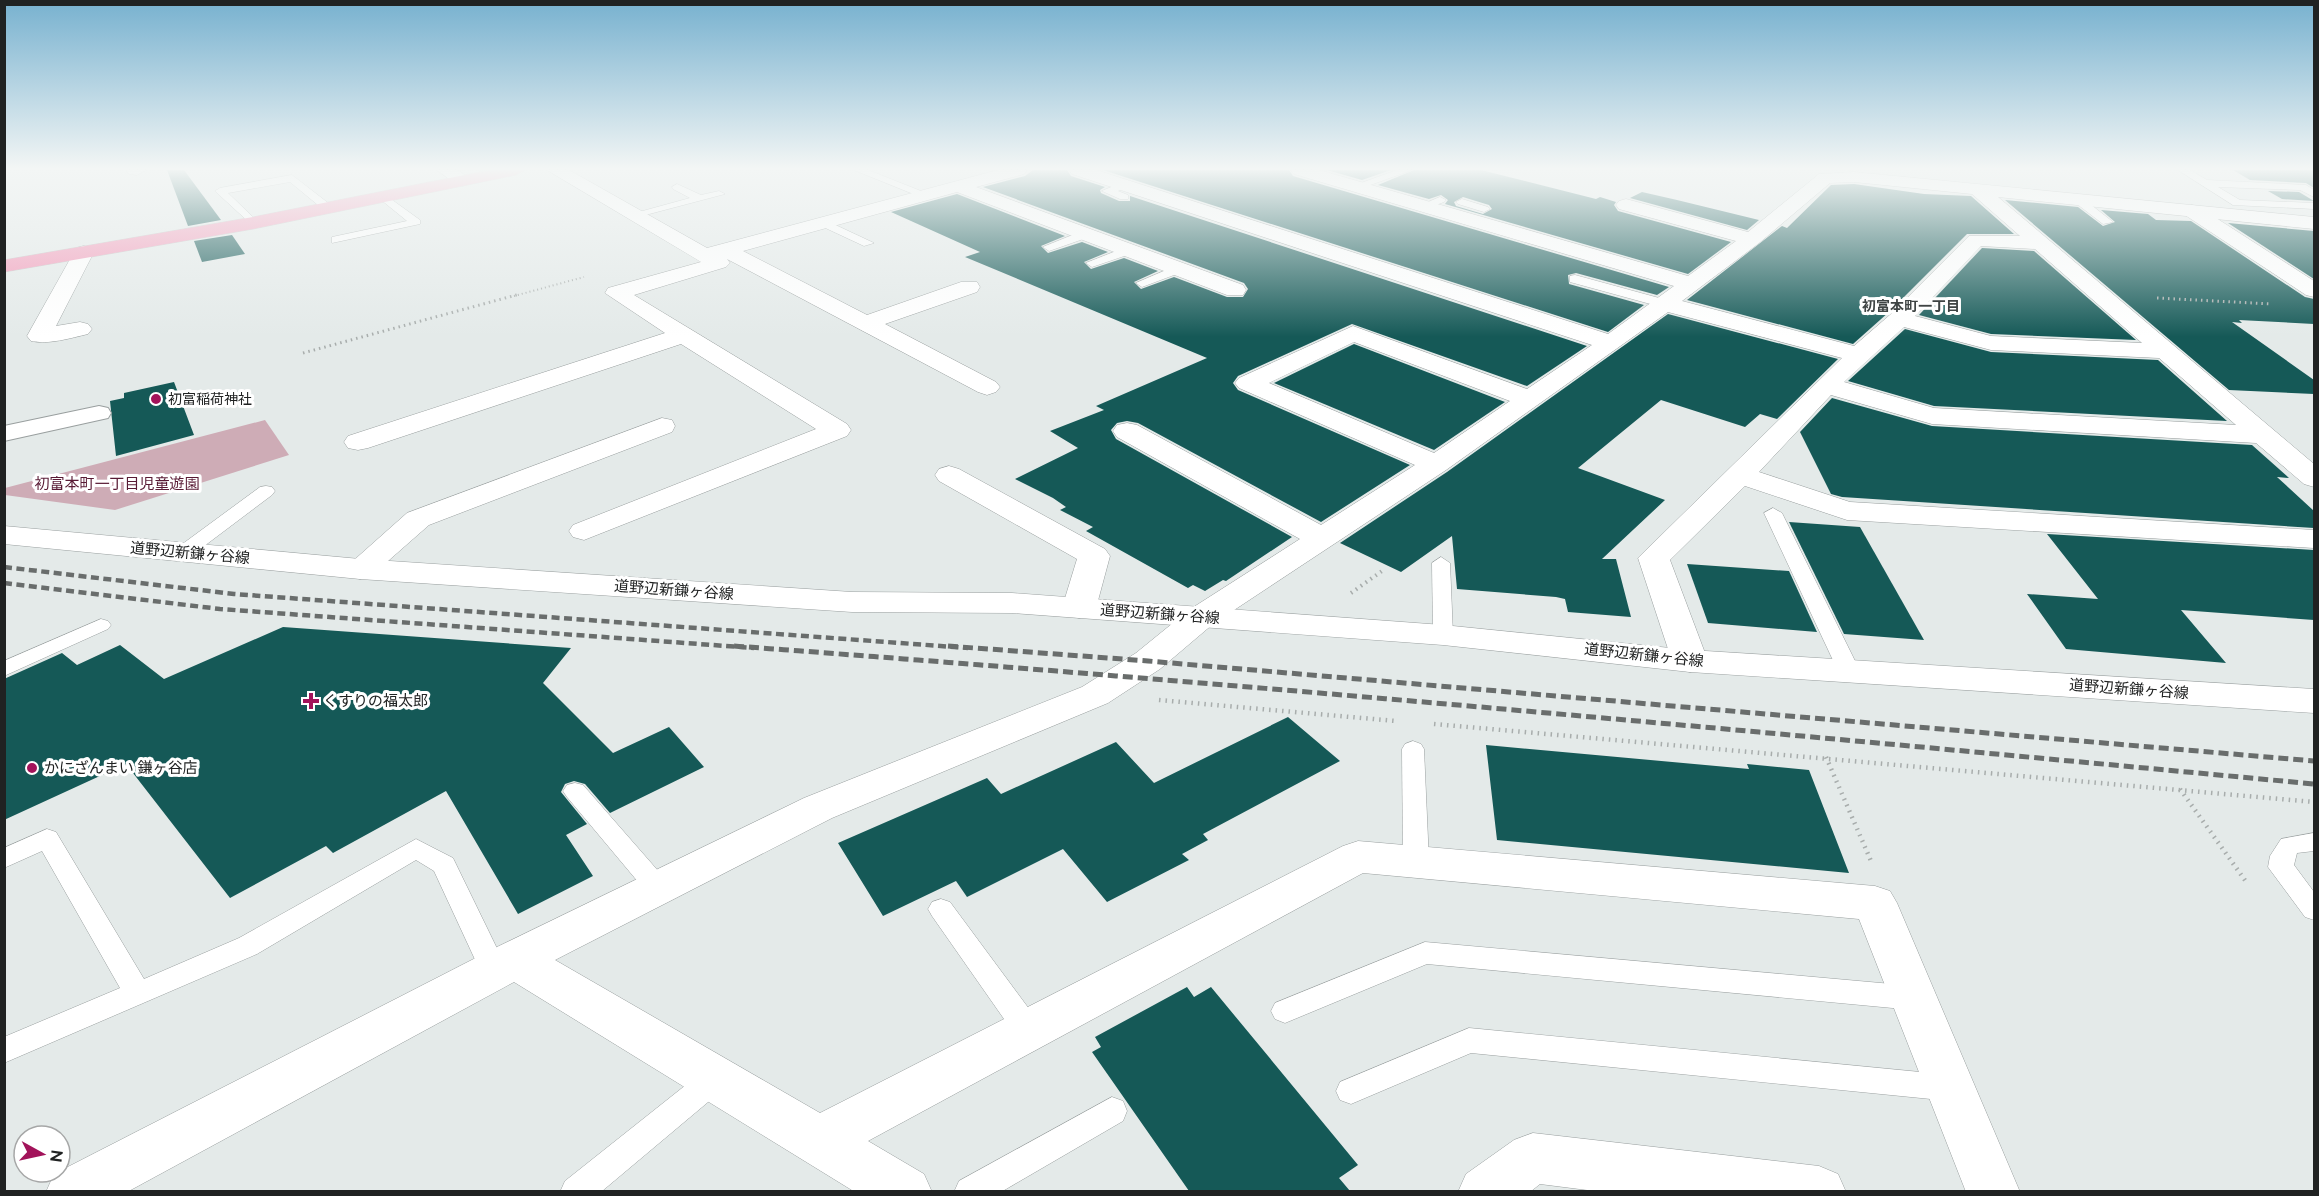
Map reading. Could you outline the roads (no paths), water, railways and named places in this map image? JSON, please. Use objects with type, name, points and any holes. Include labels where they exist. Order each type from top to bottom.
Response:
[{"type":"highway","points":[[4,266],[238,226]]},
{"type":"street","points":[[657,226],[865,323],[987,387]]},
{"type":"street","points":[[714,252],[812,226]]},
{"type":"street","points":[[1065,226],[1235,290]]},
{"type":"street","points":[[1236,226],[1611,343]]},
{"type":"street","points":[[1517,226],[1692,284]]},
{"type":"street","points":[[1703,226],[1752,239]]},
{"type":"street","points":[[74,1191],[505,965],[818,808],[1095,695],[1148,661],[1201,617],[1436,464],[1611,343],[1768,226]]},
{"type":"street","points":[[2019,226],[2314,478]]},
{"type":"street","points":[[2215,226],[2314,290]]},
{"type":"street","points":[[1690,661],[1654,558],[1740,475],[1826,386],[1899,319],[1976,240],[2039,243]]},
{"type":"street","points":[[80,329],[39,336],[84,252]]},
{"type":"street","points":[[584,531],[837,430],[616,293],[719,264],[714,252]]},
{"type":"street","points":[[865,323],[969,287]]},
{"type":"street","points":[[1665,304],[1859,355]]},
{"type":"street","points":[[1899,319],[1991,343],[2166,351]]},
{"type":"street","points":[[1436,464],[1248,383],[1350,327],[1529,399]]},
{"type":"street","points":[[358,442],[684,335]]},
{"type":"street","points":[[1826,386],[1932,416],[2265,435]]},
{"type":"street","points":[[4,435],[99,413]]},
{"type":"street","points":[[360,569],[418,519],[662,426]]},
{"type":"street","points":[[1127,431],[1323,539]]},
{"type":"street","points":[[949,475],[1094,556],[1079,608]]},
{"type":"street","points":[[1740,475],[1847,511],[2314,539]]},
{"type":"street","name":"道野辺新鎌ヶ谷線","points":[[4,535],[360,569],[852,602],[1012,603],[1443,635],[1690,661],[2314,701]]},
{"type":"street","points":[[820,1140],[1358,857],[1875,903],[1993,1191]]},
{"type":"street","points":[[505,965],[716,1078],[905,1191]]},
{"type":"street","points":[[1485,1191],[1533,1158],[1819,1191]]},
{"type":"lane","points":[[336,240],[399,226]]},
{"type":"lane","points":[[829,226],[868,243]]},
{"type":"lane","points":[[1049,247],[1085,234]]},
{"type":"lane","points":[[1092,263],[1129,250]]},
{"type":"lane","points":[[1142,283],[1178,269]]},
{"type":"lane","points":[[1575,279],[1665,304]]},
{"type":"lane","points":[[184,552],[266,491]]},
{"type":"lane","points":[[1773,513],[1849,671]]},
{"type":"lane","points":[[1441,563],[1443,635]]},
{"type":"lane","points":[[4,669],[101,625]]},
{"type":"lane","points":[[1413,748],[1416,862]]},
{"type":"lane","points":[[575,791],[658,888]]},
{"type":"lane","points":[[4,859],[47,838],[138,994]]},
{"type":"lane","points":[[2314,842],[2290,845],[2282,856],[2281,867],[2314,910]]},
{"type":"lane","points":[[4,1051],[248,946],[416,848],[444,865],[505,965]]},
{"type":"lane","points":[[941,909],[1028,1030]]},
{"type":"lane","points":[[1286,1011],[1425,953],[1914,998]]},
{"type":"lane","points":[[1351,1091],[1469,1040],[1951,1088]]},
{"type":"lane","points":[[576,1191],[716,1078]]},
{"type":"lane","points":[[970,1191],[1112,1111]]},
{"type":"railway","points":[[4,567],[234,594],[968,648]]},
{"type":"railway","points":[[4,583],[220,609],[754,648]]},
{"type":"railway","points":[[734,646],[1327,694],[2314,784]]},
{"type":"railway","points":[[948,646],[1148,661],[2314,761]]},
{"type":"place","name":"初富稲荷神社","points":[[156,399]]},
{"type":"place","name":"くすりの福太郎","points":[[311,701]]},
{"type":"place","name":"かにざんまい 鎌ヶ谷店","points":[[32,768]]},
{"type":"district","name":"初富本町一丁目","points":[[1911,306]]},
{"type":"park label","name":"初富本町一丁目児童遊園","points":[[117,484]]}]
